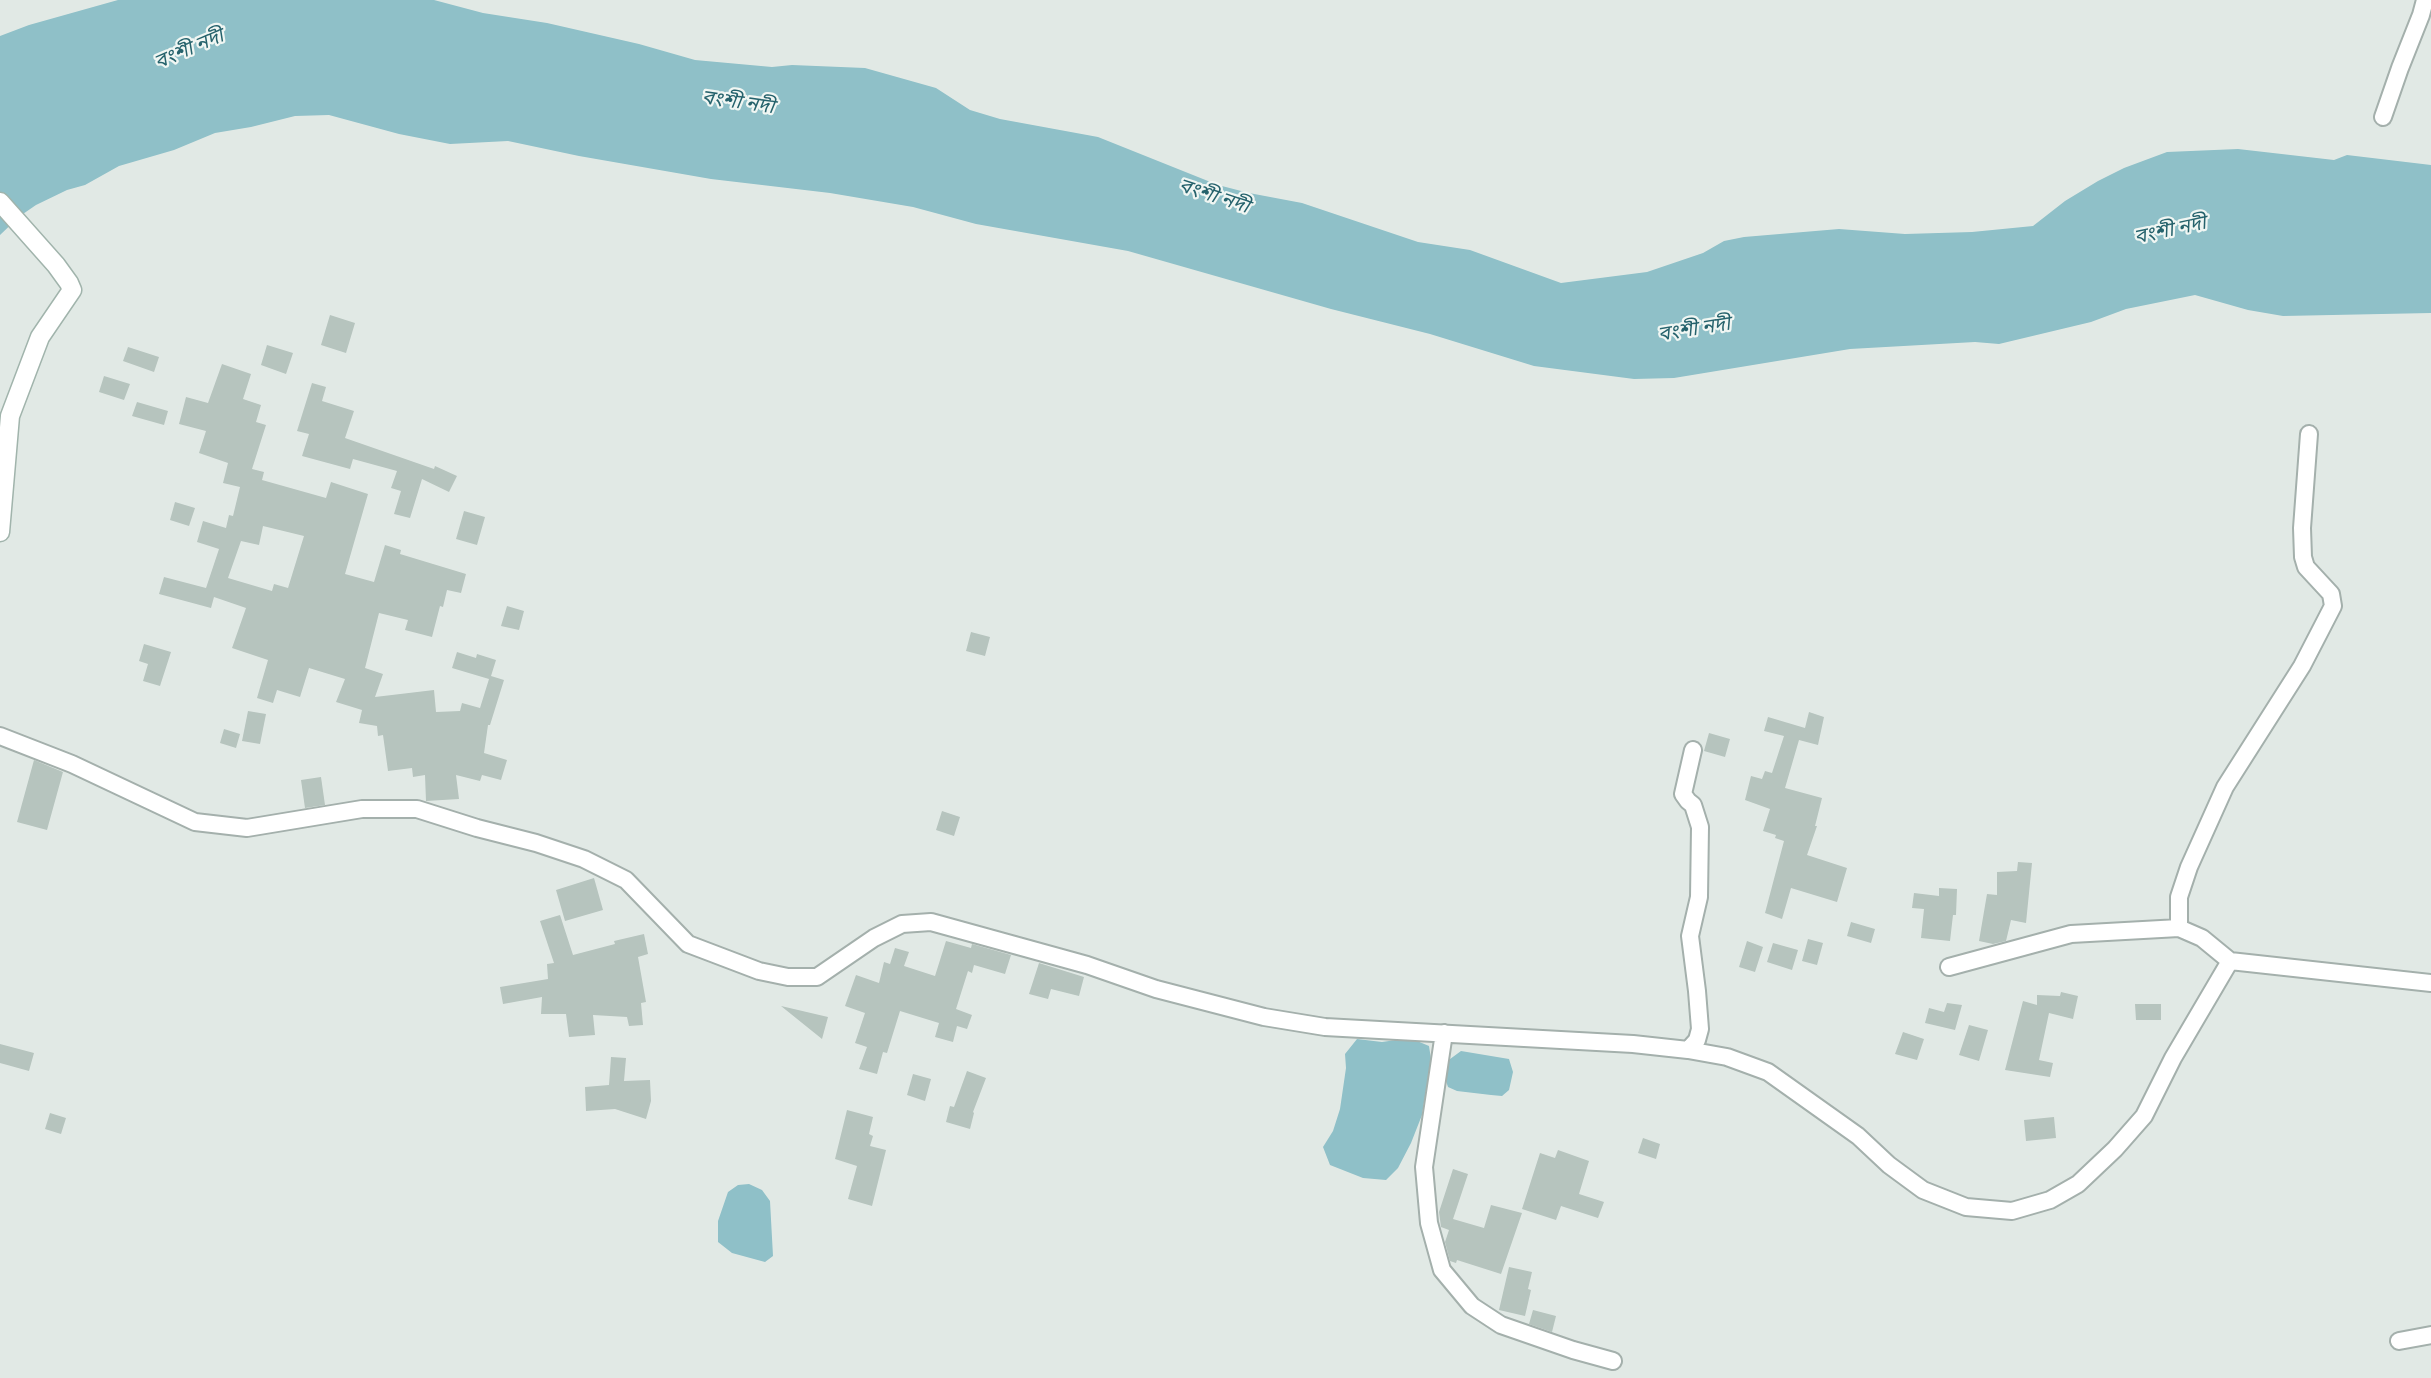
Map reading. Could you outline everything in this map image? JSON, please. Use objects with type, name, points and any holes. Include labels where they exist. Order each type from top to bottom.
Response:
[{"type":"street","points":[[2383,117],[2425,0]]},
{"type":"street","points":[[0,202],[56,266],[72,290],[40,337],[10,416],[0,532]]},
{"type":"street","points":[[2179,928],[2180,897],[2183,887],[2225,787],[2302,666],[2333,606],[2331,594],[2306,567],[2303,557],[2302,528],[2309,434]]},
{"type":"street","points":[[0,735],[72,764],[195,822],[247,828],[362,808],[417,809],[536,843],[584,859],[626,880],[688,944],[759,971],[788,977],[817,977],[874,938],[902,924],[932,922],[1087,965],[1155,989],[1264,1017],[1325,1028],[1633,1044],[1726,1057],[1768,1072],[1858,1136],[1889,1165],[1923,1191],[1966,1207],[2012,1211],[2050,1200],[2078,1184],[2115,1149],[2144,1116],[2173,1058],[2230,961]]},
{"type":"street","points":[[1688,1050],[1697,1040],[1700,1029],[1690,936],[1699,897],[1700,827],[1693,805],[1683,794],[1693,750]]},
{"type":"street","points":[[1949,967],[2071,934],[2179,928],[2202,938],[2230,961],[2431,983]]},
{"type":"street","points":[[1444,1033],[1424,1167],[1429,1223],[1442,1270],[1472,1306],[1500,1324],[1573,1350],[1613,1361]]},
{"type":"street","points":[[2399,1341],[2431,1335]]},
{"type":"water","name":"বংশী নদী","points":[[118,0],[434,0],[483,13],[547,23],[639,44],[695,60],[772,67],[792,65],[865,68],[936,88],[970,110],[1000,119],[1098,137],[1218,185],[1302,203],[1418,242],[1470,250],[1561,283],[1647,272],[1703,253],[1724,241],[1744,237],[1839,229],[1905,234],[1972,232],[2033,226],[2065,201],[2098,181],[2124,168],[2167,152],[2238,149],[2334,160],[2347,155],[2431,165],[2431,313],[2283,316],[2248,310],[2195,295],[2126,309],[2091,322],[1999,344],[1975,342],[1850,349],[1674,378],[1634,379],[1534,366],[1430,334],[1331,309],[1128,251],[976,224],[913,207],[830,193],[711,179],[508,141],[450,144],[399,134],[329,115],[295,116],[215,133],[174,150],[119,166],[85,185],[67,190],[36,205],[0,235],[0,36],[29,25]]},
{"type":"water","points":[[1410,1038],[1429,1046],[1431,1059],[1422,1115],[1398,1168],[1386,1180],[1363,1178],[1330,1165],[1323,1147],[1333,1131],[1340,1109],[1346,1068],[1345,1054],[1357,1039],[1382,1042]]},
{"type":"water","points":[[1461,1051],[1509,1059],[1513,1072],[1509,1090],[1502,1096],[1457,1091],[1448,1087],[1445,1078],[1446,1062]]},
{"type":"water","points":[[749,1184],[762,1190],[770,1201],[773,1256],[765,1262],[732,1253],[718,1242],[718,1221],[728,1192],[738,1185]]},
{"type":"building","points":[[330,315],[355,323],[346,353],[321,345]]},
{"type":"building","points":[[267,345],[293,353],[286,374],[261,365]]},
{"type":"building","points":[[128,347],[159,357],[154,372],[123,361]]},
{"type":"building","points":[[222,364],[251,374],[243,399],[261,405],[256,422],[266,425],[252,469],[264,472],[262,480],[326,498],[331,482],[368,494],[345,574],[374,582],[385,545],[401,550],[400,554],[466,574],[461,593],[447,590],[443,607],[440,606],[432,637],[405,630],[408,620],[379,613],[365,668],[383,674],[375,697],[434,690],[436,712],[460,711],[462,703],[480,708],[489,679],[452,668],[457,652],[476,658],[477,654],[496,660],[491,676],[504,680],[490,725],[488,725],[484,753],[507,760],[501,780],[482,775],[480,781],[456,775],[459,799],[426,801],[425,775],[413,777],[412,768],[388,771],[383,735],[378,736],[377,726],[359,723],[362,710],[336,702],[345,679],[309,668],[300,697],[277,690],[273,703],[257,698],[268,660],[232,648],[246,608],[214,597],[211,608],[159,594],[164,577],[206,588],[219,549],[197,542],[203,521],[226,528],[229,515],[233,516],[240,487],[223,483],[228,463],[199,453],[206,431],[179,424],[186,397],[208,403]],"holes":[[[263,526],[304,536],[288,588],[274,584],[272,591],[228,578],[241,541],[259,545]]]},
{"type":"building","points":[[104,376],[130,384],[124,400],[99,392]]},
{"type":"building","points":[[312,383],[326,387],[322,401],[354,411],[345,438],[434,469],[435,466],[457,476],[449,492],[422,479],[410,518],[394,514],[401,491],[391,488],[397,471],[353,459],[350,469],[302,456],[309,434],[297,431]]},
{"type":"building","points":[[137,402],[168,411],[164,425],[132,416]]},
{"type":"building","points":[[175,502],[195,508],[189,526],[170,520]]},
{"type":"building","points":[[464,511],[485,517],[477,545],[456,539]]},
{"type":"building","points":[[507,606],[524,611],[519,630],[501,626]]},
{"type":"building","points":[[971,632],[990,637],[985,656],[966,651]]},
{"type":"building","points":[[144,644],[171,652],[160,686],[143,681],[148,664],[139,661]]},
{"type":"building","points":[[248,711],[266,714],[260,744],[242,741]]},
{"type":"building","points":[[1809,712],[1824,717],[1818,745],[1799,740],[1785,788],[1822,798],[1815,826],[1817,826],[1807,855],[1847,868],[1837,902],[1791,888],[1782,919],[1765,913],[1784,841],[1775,838],[1776,835],[1763,831],[1770,809],[1745,800],[1751,776],[1762,779],[1765,771],[1772,773],[1784,736],[1764,731],[1768,717],[1805,728]]},
{"type":"building","points":[[224,729],[240,734],[236,748],[220,743]]},
{"type":"building","points":[[1709,733],[1730,739],[1725,757],[1704,751]]},
{"type":"building","points":[[34,760],[63,772],[47,830],[17,822]]},
{"type":"building","points":[[321,777],[325,805],[305,808],[301,780]]},
{"type":"building","points":[[942,811],[960,817],[954,836],[936,830]]},
{"type":"building","points":[[2018,862],[2032,863],[2026,923],[2011,920],[2006,941],[1993,944],[1979,941],[1987,894],[1997,895],[1997,872],[2017,871]]},
{"type":"building","points":[[594,878],[603,910],[565,921],[556,890]]},
{"type":"building","points":[[1939,888],[1957,889],[1956,915],[1953,915],[1950,941],[1921,938],[1924,909],[1912,908],[1914,893],[1939,896]]},
{"type":"building","points":[[560,915],[573,955],[644,934],[648,954],[638,957],[646,1002],[641,1003],[643,1025],[629,1026],[627,1017],[593,1015],[595,1035],[569,1037],[566,1014],[541,1014],[542,997],[503,1004],[500,987],[548,979],[547,964],[554,963],[540,921]]},
{"type":"building","points":[[1851,922],[1875,929],[1871,943],[1847,936]]},
{"type":"building","points":[[1808,939],[1823,943],[1817,965],[1802,961]]},
{"type":"building","points":[[946,941],[971,948],[972,944],[1011,955],[1005,974],[974,965],[972,973],[968,971],[956,1009],[972,1015],[967,1029],[957,1026],[953,1042],[935,1037],[939,1023],[900,1011],[887,1053],[883,1052],[877,1074],[859,1069],[867,1047],[855,1043],[865,1013],[845,1006],[856,975],[879,983],[884,962],[890,964],[895,948],[909,952],[904,966],[935,976]]},
{"type":"building","points":[[1747,941],[1763,947],[1755,972],[1739,967]]},
{"type":"building","points":[[1773,943],[1798,950],[1792,970],[1767,962]]},
{"type":"building","points":[[1039,963],[1084,977],[1079,996],[1051,989],[1048,999],[1029,994]]},
{"type":"building","points":[[2061,992],[2078,996],[2073,1019],[2049,1013],[2039,1060],[2053,1063],[2050,1077],[2005,1070],[2023,1001],[2037,1005],[2037,995],[2060,996]]},
{"type":"building","points":[[1947,1003],[1962,1005],[1955,1030],[1925,1023],[1929,1008],[1944,1012]]},
{"type":"building","points":[[2135,1004],[2161,1004],[2161,1020],[2136,1020]]},
{"type":"building","points":[[781,1006],[828,1017],[822,1039]]},
{"type":"building","points":[[1969,1025],[1988,1030],[1979,1061],[1959,1055]]},
{"type":"building","points":[[1903,1032],[1924,1039],[1917,1060],[1895,1054]]},
{"type":"building","points":[[0,1044],[34,1053],[29,1071],[0,1063]]},
{"type":"building","points":[[611,1057],[626,1058],[624,1081],[650,1080],[651,1101],[646,1119],[615,1109],[586,1111],[585,1087],[609,1085]]},
{"type":"building","points":[[967,1071],[986,1078],[973,1112],[970,1129],[946,1122],[950,1106],[954,1107]]},
{"type":"building","points":[[913,1074],[931,1079],[925,1101],[907,1095]]},
{"type":"building","points":[[847,1110],[873,1117],[869,1134],[873,1136],[870,1146],[886,1150],[872,1206],[848,1199],[857,1166],[835,1159]]},
{"type":"building","points":[[50,1113],[66,1118],[61,1134],[45,1129]]},
{"type":"building","points":[[2054,1117],[2056,1138],[2026,1141],[2024,1120]]},
{"type":"building","points":[[1643,1138],[1660,1144],[1656,1159],[1638,1153]]},
{"type":"building","points":[[1558,1150],[1589,1161],[1579,1194],[1604,1202],[1598,1218],[1561,1206],[1556,1220],[1522,1209],[1540,1153],[1555,1158]]},
{"type":"building","points":[[1453,1169],[1468,1174],[1453,1219],[1484,1228],[1491,1205],[1522,1213],[1501,1274],[1457,1260],[1456,1263],[1450,1261],[1445,1242],[1449,1230],[1441,1227],[1439,1212]]},
{"type":"building","points":[[1509,1267],[1532,1272],[1528,1289],[1531,1290],[1525,1316],[1499,1310]]},
{"type":"building","points":[[1533,1310],[1556,1316],[1552,1332],[1529,1324]]}]
